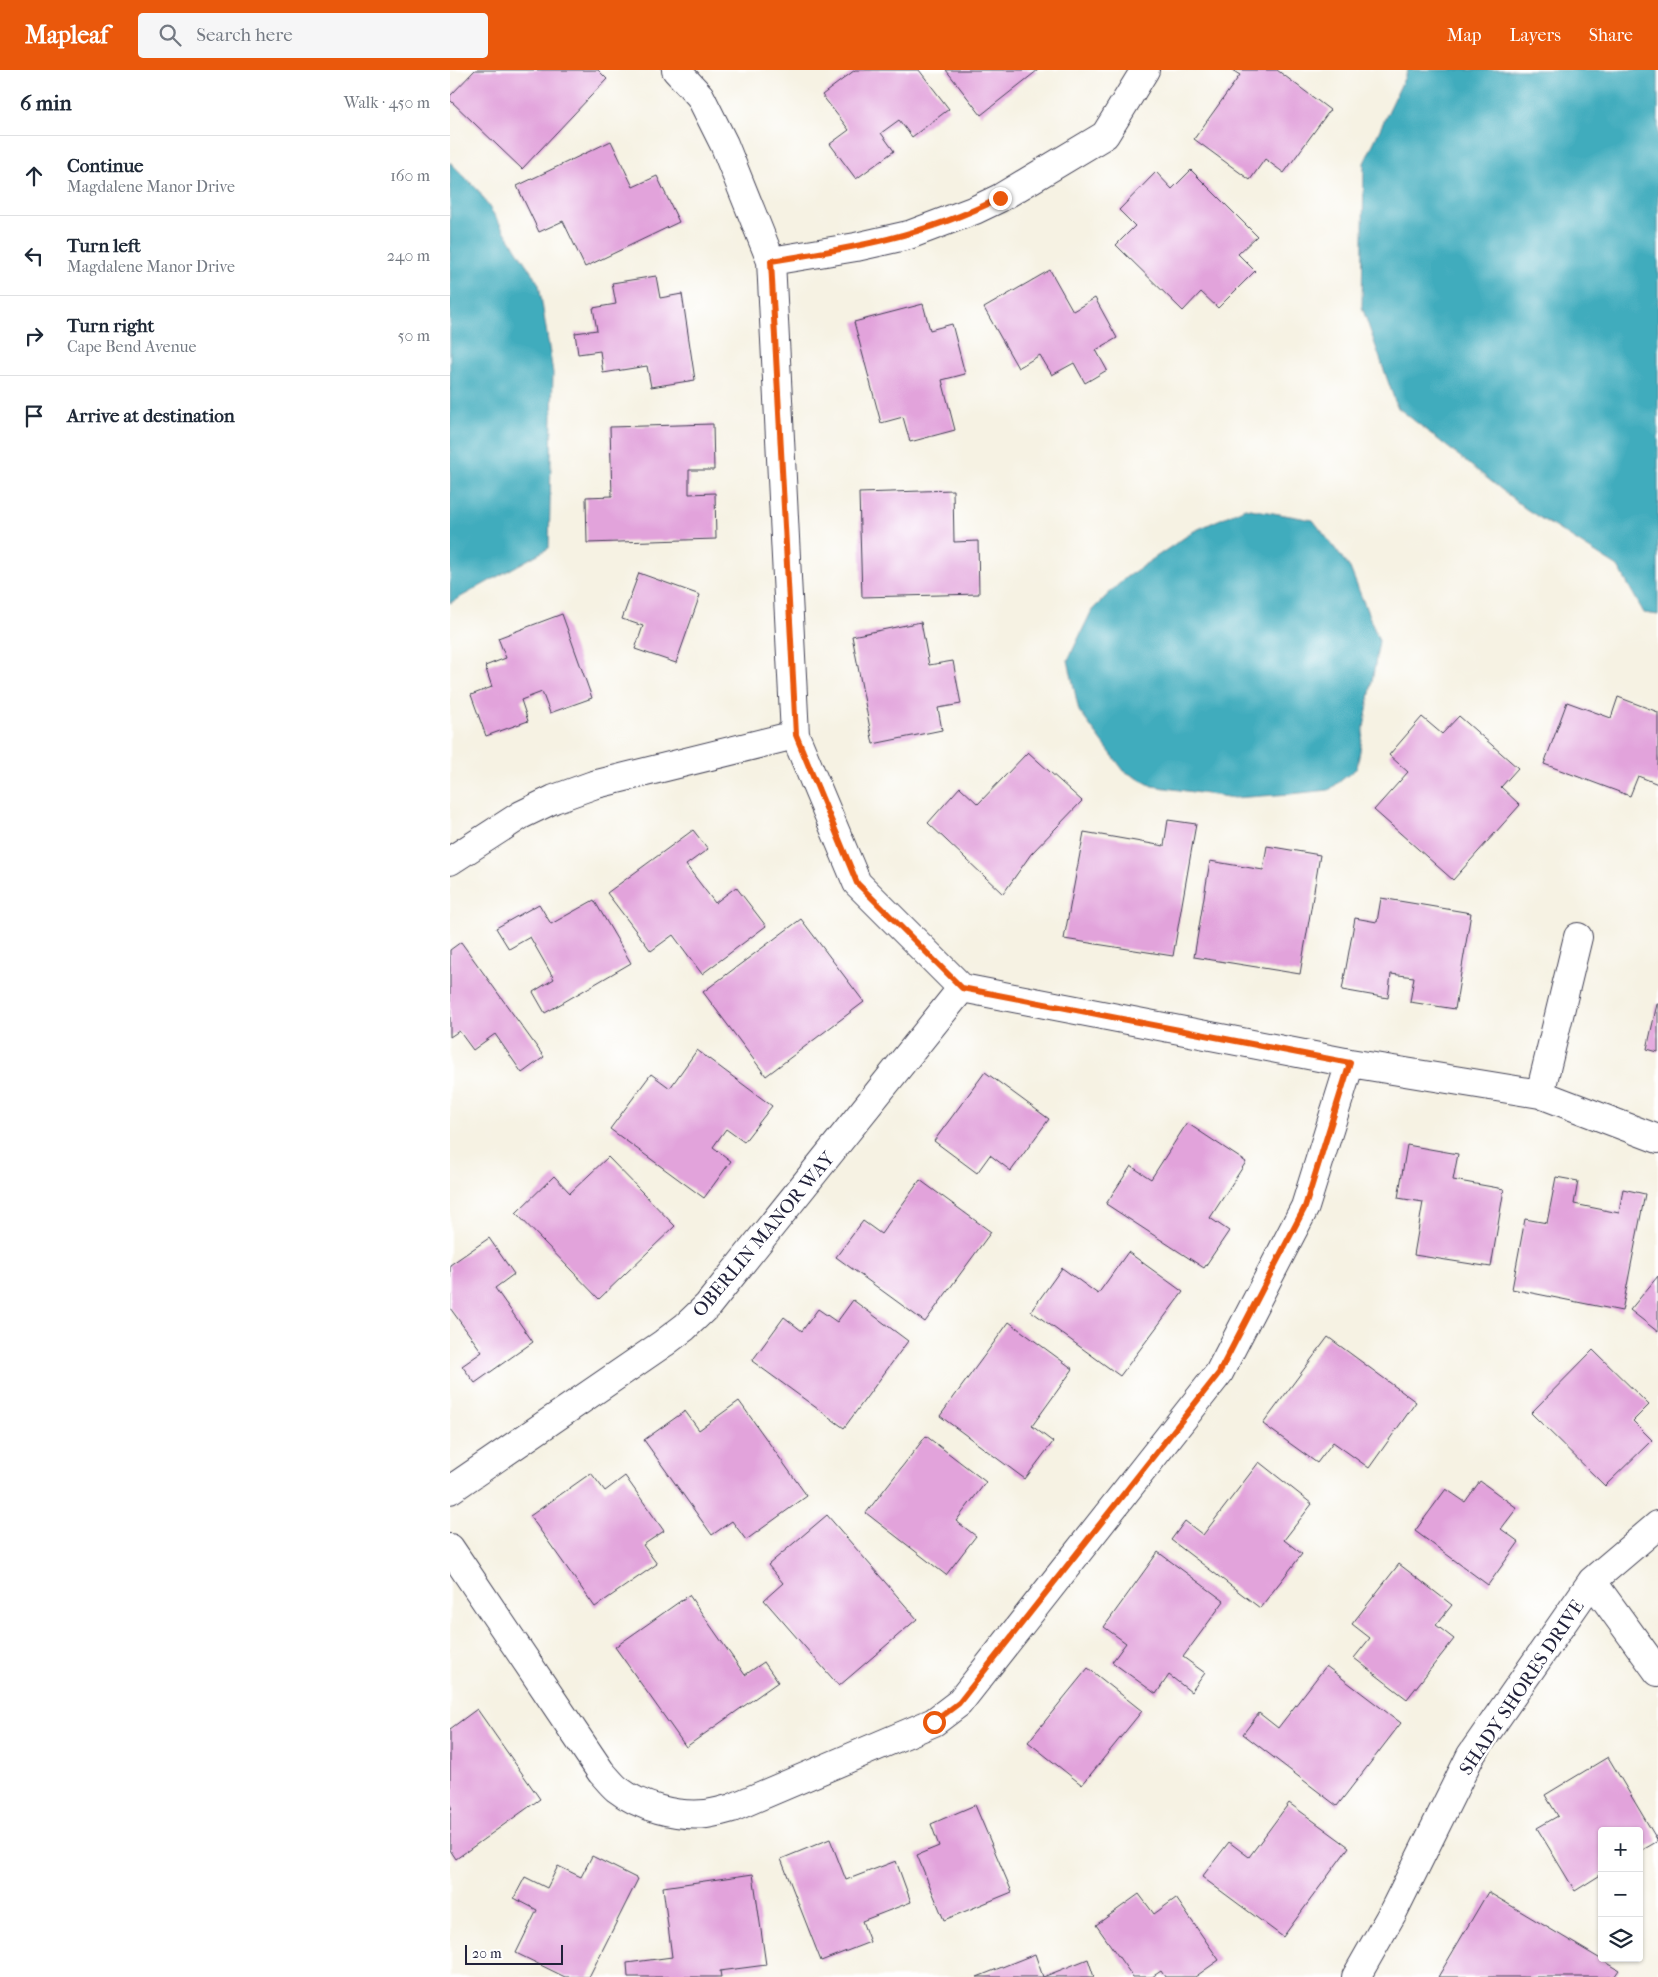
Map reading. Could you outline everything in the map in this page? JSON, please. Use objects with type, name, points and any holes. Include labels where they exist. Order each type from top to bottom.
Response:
[{"type":"street","points":[[676,70],[700,96],[724,144],[771,261],[796,735],[857,883],[962,988],[1350,1063],[1540,1094],[1658,1139]]},
{"type":"street","points":[[771,261],[856,247],[909,234],[946,222],[984,206],[1104,135],[1145,70]]},
{"type":"street","points":[[450,861],[521,815],[554,799],[593,785],[796,735]]},
{"type":"street","points":[[1540,1094],[1578,937]]},
{"type":"street","name":"OBERLIN MANOR WAY","points":[[450,1490],[664,1343],[685,1327],[708,1305],[962,988]]},
{"type":"street","points":[[450,1548],[601,1772],[616,1788],[635,1800],[658,1809],[684,1814],[706,1814],[732,1808],[934,1722],[959,1703],[1219,1373],[1305,1207],[1350,1063]]},
{"type":"street","name":"SHADY SHORES DRIVE","points":[[1356,1977],[1393,1912],[1471,1755],[1592,1581],[1658,1525]]},
{"type":"street","points":[[1592,1581],[1658,1672]]},
{"type":"water","points":[[1408,70],[1658,70],[1658,615],[1644,613],[1618,567],[1526,509],[1397,407],[1362,307],[1364,163]]},
{"type":"water","points":[[450,162],[478,190],[539,284],[553,373],[549,548],[450,603]]},
{"type":"water","points":[[1245,508],[1313,520],[1350,568],[1379,641],[1357,768],[1329,790],[1234,798],[1152,786],[1124,771],[1079,711],[1068,660],[1092,610],[1125,578],[1194,531]]},
{"type":"building","points":[[475,70],[598,70],[607,79],[522,169],[450,100],[450,96]]},
{"type":"building","points":[[855,70],[919,70],[949,109],[912,137],[899,120],[881,133],[894,151],[856,179],[830,144],[849,130],[822,95]]},
{"type":"building","points":[[946,70],[1038,70],[981,115]]},
{"type":"building","points":[[1232,70],[1277,70],[1330,110],[1284,173],[1265,159],[1250,180],[1194,139],[1240,75]]},
{"type":"building","points":[[611,141],[633,187],[657,176],[679,222],[585,267],[563,221],[539,232],[517,186]]},
{"type":"building","points":[[1191,170],[1257,236],[1238,254],[1255,271],[1218,308],[1201,292],[1183,311],[1116,245],[1135,226],[1119,210],[1156,172],[1172,189]]},
{"type":"building","points":[[1050,270],[1073,311],[1095,298],[1117,338],[1096,350],[1107,370],[1085,383],[1074,363],[1052,375],[1040,355],[1018,368],[984,308]]},
{"type":"building","points":[[656,276],[660,298],[682,294],[695,380],[651,387],[647,366],[603,373],[600,351],[578,354],[575,333],[597,330],[593,308],[616,304],[612,283]]},
{"type":"building","points":[[923,304],[930,330],[952,324],[965,374],[942,380],[955,430],[910,442],[903,417],[881,423],[854,322]]},
{"type":"building","points":[[713,424],[714,470],[689,470],[689,494],[715,493],[716,539],[587,543],[586,497],[612,496],[610,427]]},
{"type":"building","points":[[953,490],[954,542],[978,541],[979,594],[862,597],[859,493]]},
{"type":"building","points":[[639,573],[700,595],[676,663],[635,649],[643,626],[622,619]]},
{"type":"building","points":[[562,614],[592,698],[550,713],[542,692],[521,700],[528,721],[486,736],[471,695],[492,687],[485,666],[506,658],[498,638]]},
{"type":"building","points":[[921,622],[929,665],[953,661],[961,704],[938,708],[942,730],[873,744],[852,636]]},
{"type":"building","points":[[1618,697],[1658,712],[1658,784],[1638,776],[1630,796],[1544,764],[1567,702],[1611,718]]},
{"type":"building","points":[[1459,716],[1518,768],[1501,787],[1520,805],[1453,880],[1374,810],[1408,772],[1389,755],[1422,717],[1442,734]]},
{"type":"building","points":[[1028,752],[1082,801],[1031,854],[1003,894],[928,823],[960,787],[978,804]]},
{"type":"building","points":[[1168,820],[1196,824],[1173,956],[1064,939],[1084,832],[1164,846]]},
{"type":"building","points":[[693,830],[708,849],[686,865],[715,903],[736,887],[766,926],[702,974],[673,935],[651,951],[607,893]]},
{"type":"building","points":[[1267,846],[1320,855],[1300,974],[1194,957],[1210,861],[1263,870]]},
{"type":"building","points":[[1381,898],[1471,913],[1455,1009],[1410,1002],[1414,977],[1391,974],[1388,998],[1342,990],[1355,918],[1377,922]]},
{"type":"building","points":[[594,900],[631,963],[545,1013],[533,992],[554,979],[530,937],[509,949],[496,928],[539,904],[551,924]]},
{"type":"building","points":[[801,919],[864,1002],[766,1076],[703,992]]},
{"type":"building","points":[[461,942],[544,1057],[522,1073],[495,1034],[473,1050],[459,1031],[450,1037],[450,950]]},
{"type":"building","points":[[1658,1004],[1658,1052],[1647,1049]]},
{"type":"building","points":[[697,1050],[772,1106],[744,1142],[726,1129],[713,1147],[731,1161],[704,1198],[610,1129],[651,1074],[670,1088]]},
{"type":"building","points":[[985,1072],[1049,1119],[1011,1171],[990,1155],[977,1173],[934,1141]]},
{"type":"building","points":[[1187,1123],[1246,1162],[1210,1218],[1229,1231],[1204,1268],[1106,1204],[1131,1166],[1151,1179]]},
{"type":"building","points":[[1407,1145],[1458,1154],[1453,1180],[1504,1189],[1491,1267],[1414,1255],[1423,1202],[1398,1198]]},
{"type":"building","points":[[608,1157],[675,1226],[599,1299],[516,1213],[554,1176],[570,1193]]},
{"type":"building","points":[[1556,1177],[1578,1181],[1574,1204],[1619,1213],[1623,1189],[1645,1194],[1622,1311],[1512,1289],[1525,1219],[1547,1223]]},
{"type":"building","points":[[920,1180],[991,1232],[925,1322],[836,1257],[863,1221],[881,1234]]},
{"type":"building","points":[[489,1238],[514,1274],[495,1288],[533,1342],[475,1383],[462,1366],[482,1352],[450,1308],[450,1265]]},
{"type":"building","points":[[1128,1252],[1183,1292],[1120,1376],[1031,1311],[1062,1268],[1098,1294]]},
{"type":"building","points":[[1658,1276],[1658,1332],[1630,1310]]},
{"type":"building","points":[[853,1300],[908,1341],[844,1428],[752,1361],[784,1317],[802,1331],[818,1309],[837,1322]]},
{"type":"building","points":[[1009,1322],[1073,1369],[1032,1426],[1053,1442],[1025,1479],[940,1416]]},
{"type":"building","points":[[1328,1337],[1416,1402],[1369,1468],[1333,1442],[1317,1463],[1263,1424]]},
{"type":"building","points":[[1593,1350],[1649,1405],[1633,1421],[1652,1440],[1605,1486],[1531,1413]]},
{"type":"building","points":[[739,1401],[807,1496],[746,1540],[732,1521],[712,1535],[644,1440],[685,1411],[699,1430]]},
{"type":"building","points":[[926,1436],[986,1482],[956,1521],[976,1536],[946,1575],[866,1513]]},
{"type":"building","points":[[1259,1462],[1312,1504],[1284,1540],[1302,1554],[1260,1608],[1171,1540],[1185,1521],[1203,1535]]},
{"type":"building","points":[[591,1473],[605,1491],[625,1476],[664,1531],[643,1545],[657,1564],[595,1607],[530,1516]]},
{"type":"building","points":[[1480,1481],[1517,1508],[1501,1529],[1519,1542],[1488,1585],[1415,1531],[1446,1489],[1465,1502]]},
{"type":"building","points":[[827,1515],[917,1619],[839,1686],[764,1600],[783,1583],[768,1565]]},
{"type":"building","points":[[1158,1552],[1224,1601],[1183,1657],[1205,1673],[1191,1692],[1169,1675],[1156,1694],[1112,1662],[1126,1643],[1104,1627]]},
{"type":"building","points":[[1399,1564],[1452,1605],[1436,1625],[1454,1639],[1407,1699],[1354,1658],[1370,1638],[1352,1624]]},
{"type":"building","points":[[689,1595],[745,1675],[764,1662],[778,1682],[686,1747],[615,1647]]},
{"type":"building","points":[[1326,1666],[1401,1723],[1337,1806],[1243,1734],[1259,1713],[1278,1728]]},
{"type":"building","points":[[1088,1668],[1142,1711],[1082,1785],[1028,1742]]},
{"type":"building","points":[[477,1709],[540,1799],[456,1859],[450,1850],[450,1810],[452,1808],[450,1805],[450,1729]]},
{"type":"building","points":[[1608,1757],[1658,1841],[1643,1850],[1643,1827],[1598,1827],[1598,1877],[1575,1891],[1537,1828],[1558,1816],[1545,1795]]},
{"type":"building","points":[[1289,1803],[1349,1847],[1283,1937],[1202,1877],[1229,1842],[1249,1857]]},
{"type":"building","points":[[975,1805],[1012,1892],[944,1920],[917,1855],[939,1846],[931,1824]]},
{"type":"building","points":[[830,1839],[846,1880],[896,1861],[911,1902],[862,1921],[870,1942],[821,1961],[781,1859]]},
{"type":"building","points":[[592,1856],[638,1879],[589,1977],[565,1977],[516,1953],[537,1910],[514,1898],[525,1877],[547,1888],[558,1866],[581,1877]]},
{"type":"building","points":[[753,1874],[766,1965],[720,1971],[721,1977],[628,1977],[627,1963],[672,1957],[663,1887]]},
{"type":"building","points":[[1488,1892],[1598,1957],[1598,1962],[1606,1962],[1619,1970],[1614,1977],[1438,1977]]},
{"type":"building","points":[[1139,1894],[1154,1914],[1176,1898],[1219,1960],[1195,1977],[1165,1977],[1161,1971],[1152,1977],[1133,1977],[1096,1925]]},
{"type":"building","points":[[1035,1954],[1043,1977],[977,1977]]},
{"type":"building","points":[[1088,1959],[1094,1977],[1043,1977]]},
{"type":"route","points":[[934,1722],[959,1703],[1219,1373],[1305,1207],[1350,1063],[962,988],[857,883],[796,735],[771,261],[856,247],[909,234],[946,222],[1000,198]]}]
